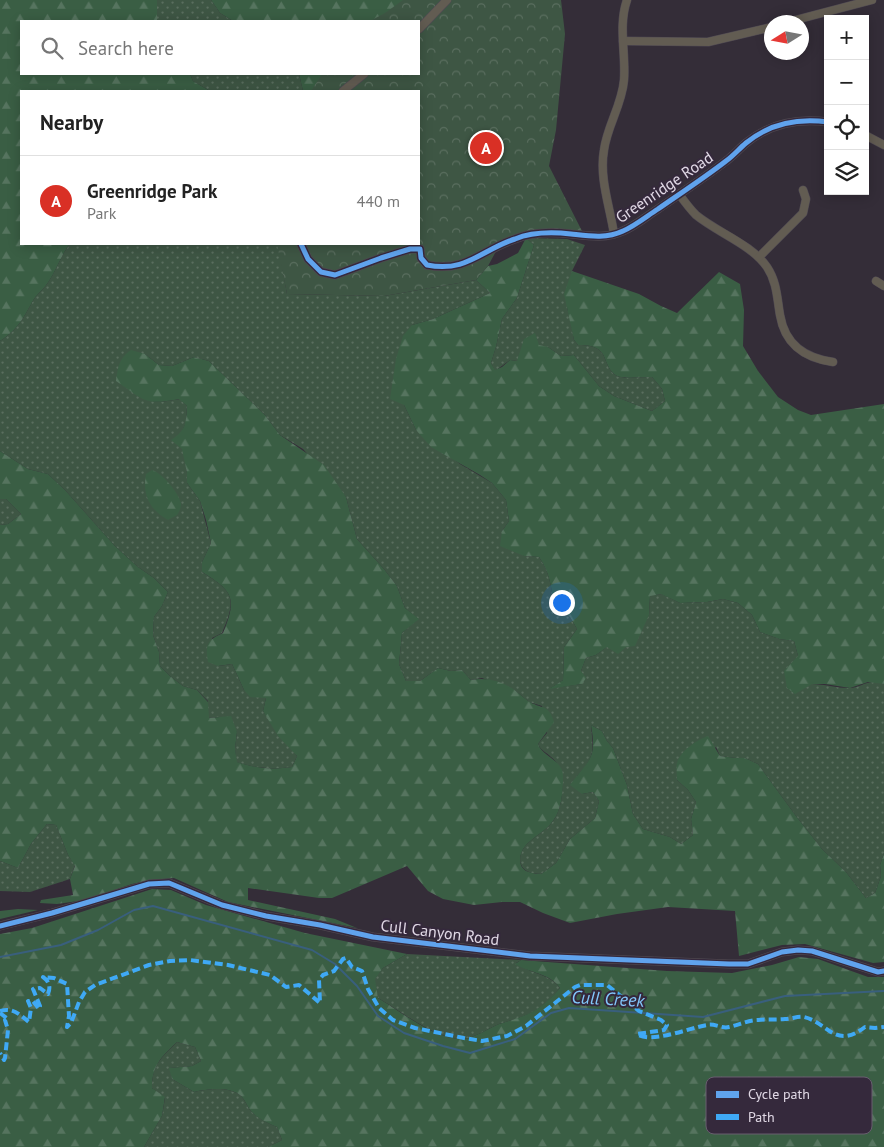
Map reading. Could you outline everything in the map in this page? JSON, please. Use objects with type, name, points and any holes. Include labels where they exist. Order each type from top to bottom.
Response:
[{"type":"street","points":[[420,28],[447,0]]},
{"type":"street","points":[[614,234],[604,181],[603,160],[606,138],[623,88],[622,19],[627,0]]},
{"type":"street","points":[[809,16],[872,0]]},
{"type":"street","points":[[623,41],[708,42],[764,29]]},
{"type":"street","points":[[344,90],[363,75]]},
{"type":"street","name":"Greenridge Road","points":[[301,245],[308,259],[321,272],[335,275],[410,248],[420,250],[420,258],[426,265],[450,267],[470,261],[515,238],[557,233],[596,237],[614,234],[630,228],[728,160],[746,143],[767,130],[797,121],[824,121]]},
{"type":"street","points":[[869,137],[884,145]]},
{"type":"street","points":[[759,257],[803,213],[806,199],[803,190]]},
{"type":"street","points":[[679,194],[697,216],[759,257],[774,278],[782,324],[797,348],[817,360],[833,362]]},
{"type":"street","points":[[876,281],[884,286]]},
{"type":"street","name":"Cull Canyon Road","points":[[0,926],[162,882],[180,886],[222,905],[266,916],[320,925],[373,937],[530,956],[729,964],[748,964],[782,952],[798,950],[812,951],[878,972],[884,971]]},
{"type":"green space","points":[[0,0],[157,0],[157,20],[20,20],[20,75],[190,75],[193,81],[208,90],[20,90],[20,245],[69,245],[46,286],[34,299],[20,323],[0,341]]},
{"type":"green space","points":[[157,0],[211,0],[220,13],[231,20],[157,20]]},
{"type":"green space","points":[[211,0],[460,0],[392,20],[231,20],[220,13]]},
{"type":"green space","points":[[403,0],[561,0],[565,34],[556,130],[549,166],[584,235],[566,231],[501,242],[488,266],[476,280],[384,296],[287,294],[277,245],[420,245],[420,90],[312,90],[321,75],[420,75],[420,20],[372,20]]},
{"type":"green space","points":[[190,75],[299,75],[303,90],[208,90],[193,81]]},
{"type":"green space","points":[[299,75],[327,75],[316,90],[303,90]]},
{"type":"green space","points":[[526,238],[567,239],[585,245],[572,271],[567,308],[574,340],[578,345],[596,348],[601,352],[608,366],[617,376],[629,378],[652,377],[662,389],[665,401],[652,411],[614,396],[599,386],[574,355],[561,356],[548,347],[517,361],[510,360],[495,371],[491,363],[502,319],[517,298],[534,245]]},
{"type":"green space","points":[[526,238],[534,245],[517,298],[502,319],[491,363],[495,370],[510,360],[517,361],[524,339],[535,333],[539,345],[548,347],[561,356],[574,355],[599,386],[614,396],[652,411],[665,401],[662,389],[652,377],[629,378],[617,376],[608,366],[601,352],[596,348],[578,345],[574,340],[564,294],[572,271],[639,294],[677,313],[719,272],[740,284],[744,310],[743,346],[758,371],[778,397],[798,410],[811,415],[884,404],[884,684],[868,682],[850,688],[812,684],[795,694],[787,688],[784,671],[798,656],[794,641],[779,639],[760,632],[752,615],[738,603],[723,599],[707,602],[680,603],[661,594],[650,596],[649,615],[635,646],[626,647],[618,654],[607,647],[596,655],[586,658],[581,671],[586,678],[582,684],[549,689],[563,680],[564,647],[577,629],[570,617],[553,604],[549,579],[539,557],[524,556],[500,546],[502,531],[509,521],[506,500],[492,483],[431,447],[416,430],[404,405],[390,399],[396,359],[403,336],[412,325],[433,319],[490,293],[476,280],[488,266],[497,264],[518,253]]},
{"type":"green space","points":[[69,245],[278,245],[287,294],[384,296],[476,280],[490,293],[433,319],[412,325],[404,405],[416,430],[460,464],[492,483],[506,500],[509,521],[502,531],[524,556],[539,557],[549,579],[553,604],[570,617],[577,629],[564,647],[563,680],[551,688],[582,684],[581,671],[586,658],[596,655],[649,615],[650,595],[662,594],[680,603],[707,602],[723,599],[738,603],[752,615],[760,632],[779,639],[794,641],[798,656],[812,684],[854,688],[873,682],[884,684],[884,853],[880,865],[881,876],[875,893],[866,898],[846,872],[822,849],[758,764],[745,758],[720,756],[716,747],[677,780],[688,790],[696,802],[691,819],[693,835],[681,844],[670,837],[643,829],[633,814],[627,785],[613,748],[602,731],[591,725],[592,752],[587,763],[577,776],[582,794],[593,792],[599,801],[595,818],[570,839],[556,863],[541,874],[525,870],[520,859],[522,851],[527,844],[553,821],[559,809],[562,794],[560,769],[538,744],[547,733],[542,706],[529,702],[516,691],[482,678],[471,680],[462,670],[451,671],[438,668],[420,681],[406,681],[399,664],[402,633],[418,619],[405,608],[397,586],[357,539],[346,497],[303,449],[280,435],[265,415],[209,361],[194,357],[172,366],[159,365],[145,354],[130,390],[148,400],[166,401],[180,399],[187,406],[186,423],[181,433],[187,483],[200,501],[211,543],[202,562],[202,572],[221,585],[230,597],[231,604],[222,633],[212,638],[219,666],[232,664],[244,690],[266,698],[263,711],[297,756],[292,767],[285,768],[264,768],[236,762],[237,732],[221,717],[208,718],[208,701],[197,690],[183,686],[160,666],[159,652],[153,635],[154,617],[162,606],[168,592],[115,546],[65,490],[48,474],[28,469],[0,451],[0,341],[20,323],[34,299],[46,286]]},
{"type":"green space","points":[[131,350],[145,354],[159,365],[172,366],[194,357],[209,361],[265,415],[280,435],[324,465],[346,497],[357,539],[397,586],[405,608],[419,619],[402,633],[399,664],[406,681],[420,681],[438,668],[451,671],[462,670],[471,680],[489,680],[505,685],[528,701],[550,712],[554,722],[538,744],[560,766],[563,776],[561,800],[553,821],[524,847],[520,860],[525,870],[541,874],[556,863],[570,839],[595,818],[599,801],[593,792],[582,794],[570,785],[587,764],[592,753],[593,737],[591,725],[602,731],[613,748],[627,785],[633,814],[643,829],[670,837],[681,844],[693,835],[691,819],[696,802],[688,790],[677,780],[677,763],[690,746],[708,736],[720,756],[745,758],[758,764],[822,849],[846,872],[866,898],[875,893],[881,876],[880,865],[884,853],[884,962],[873,963],[805,944],[782,945],[739,956],[735,911],[668,907],[570,923],[520,902],[474,905],[443,899],[428,891],[407,866],[332,898],[319,898],[248,888],[248,900],[335,919],[357,928],[228,902],[174,878],[132,884],[85,900],[57,904],[40,903],[41,900],[73,895],[70,879],[75,866],[68,855],[56,825],[47,824],[31,844],[18,868],[0,861],[0,525],[8,524],[21,514],[6,499],[0,499],[0,451],[28,469],[48,474],[65,490],[115,546],[168,592],[162,606],[154,617],[153,635],[159,652],[160,666],[183,686],[197,690],[208,702],[209,718],[231,716],[237,732],[235,749],[237,762],[264,768],[285,768],[292,767],[297,756],[278,736],[263,711],[266,698],[250,697],[244,690],[232,664],[218,666],[208,662],[208,644],[213,638],[223,633],[231,604],[230,597],[221,585],[202,572],[202,562],[211,543],[206,520],[200,501],[187,483],[182,449],[171,440],[180,433],[184,426],[187,406],[179,399],[158,402],[145,400],[116,381],[120,363]]},
{"type":"green space","points":[[152,470],[165,479],[174,489],[180,500],[181,505],[177,515],[168,520],[156,512],[146,495],[146,474]]},
{"type":"green space","points":[[0,499],[6,499],[21,514],[8,524],[0,525]]},
{"type":"green space","points":[[47,824],[56,825],[68,855],[75,865],[70,879],[30,892],[0,891],[0,861],[18,868],[31,844]]},
{"type":"green space","points":[[152,889],[171,890],[206,905],[305,933],[407,954],[383,968],[375,979],[378,998],[431,1030],[453,1038],[464,1039],[532,1012],[546,1002],[560,988],[551,979],[515,964],[521,960],[667,971],[732,973],[772,965],[799,957],[818,959],[868,977],[884,977],[884,1147],[268,1147],[282,1140],[277,1127],[256,1116],[241,1096],[225,1090],[212,1089],[194,1092],[172,1079],[169,1068],[192,1066],[201,1061],[195,1047],[177,1042],[158,1062],[152,1080],[152,1088],[165,1097],[162,1116],[144,1147],[0,1147],[0,934],[32,928]]},
{"type":"green space","points":[[18,909],[38,910],[0,919],[0,911]]},
{"type":"green space","points":[[407,954],[521,960],[516,963],[521,967],[545,976],[560,988],[540,1008],[533,1012],[468,1038],[454,1038],[431,1030],[378,998],[374,979],[383,968]]},
{"type":"green space","points":[[177,1042],[195,1047],[201,1061],[192,1066],[170,1068],[172,1079],[194,1092],[218,1089],[236,1093],[241,1096],[250,1110],[256,1115],[277,1127],[282,1140],[268,1147],[144,1147],[162,1116],[165,1098],[152,1088],[154,1073],[158,1062]]},
{"type":"waterway","name":"Cull Creek","points":[[0,957],[61,945],[98,930],[134,910],[153,906],[312,950],[335,964],[357,986],[378,1016],[404,1033],[470,1053],[515,1039],[551,1013],[569,1008],[703,1017],[785,996],[884,991]]},
{"type":"marked path","points":[[0,1011],[13,1011],[29,1022],[31,1008],[28,1001],[33,1001],[39,1009],[40,1006],[33,989],[40,988],[48,994],[49,984],[43,977],[54,978],[67,984],[69,1016],[67,1027],[71,1023],[85,992],[95,985],[149,965],[190,960],[228,965],[270,975],[286,987],[299,985],[320,1003],[319,980],[323,975],[334,971],[343,959],[346,958],[352,967],[362,971],[368,989],[379,1008],[393,1020],[415,1028],[482,1041],[507,1036],[526,1026],[580,985],[607,985],[639,1011],[661,1020],[667,1025],[664,1030],[637,1034],[643,1037],[661,1036],[710,1025],[726,1027],[754,1020],[799,1017],[813,1020],[839,1036],[855,1033],[865,1027],[884,1027]]},
{"type":"marked path","points":[[0,1013],[8,1019],[5,1020],[8,1030],[4,1060],[0,1053]]},
{"type":"cycle path","points":[[301,245],[308,259],[321,272],[335,275],[410,249],[420,249],[421,258],[427,265],[441,267],[463,263],[503,244],[528,235],[564,233],[604,236],[617,234],[641,221],[729,159],[746,143],[764,131],[795,122],[824,122]]},
{"type":"cycle path","points":[[0,926],[52,913],[149,884],[169,883],[222,905],[266,916],[320,925],[373,937],[530,956],[729,964],[748,964],[782,952],[798,950],[812,951],[878,972],[884,971]]},
{"type":"place","name":"Greenridge Park","points":[[486,148]]}]
